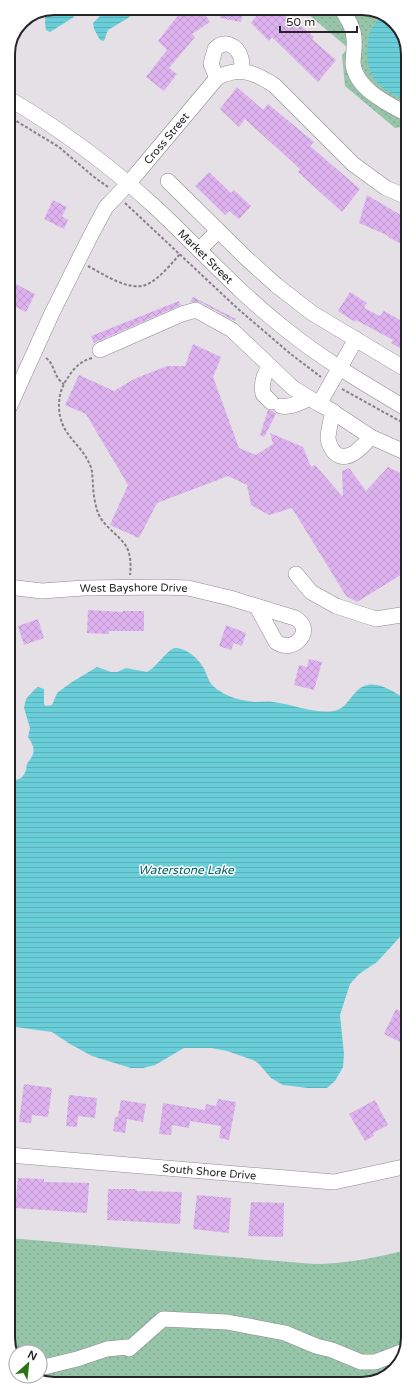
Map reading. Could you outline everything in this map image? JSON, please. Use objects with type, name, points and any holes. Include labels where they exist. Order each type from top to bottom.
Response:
[{"type":"street","points":[[345,15],[352,26],[354,37],[353,65],[359,79],[369,91],[386,103],[401,111]]},
{"type":"street","points":[[242,71],[241,57],[235,46],[223,44],[215,49],[211,64],[216,78],[226,73],[242,71],[259,75],[274,85],[354,164],[386,188],[401,194]]},
{"type":"street","name":"Cross Street","points":[[15,394],[78,260],[106,207],[128,184],[216,78]]},
{"type":"street","name":"Market Street","points":[[15,103],[77,143],[128,184],[236,286],[284,328],[340,368],[401,405]]},
{"type":"street","points":[[168,181],[218,231],[276,285],[312,313],[401,366]]},
{"type":"street","points":[[199,250],[218,231]]},
{"type":"street","points":[[100,350],[182,314],[196,310],[232,330],[293,388],[333,411],[371,437],[401,450]]},
{"type":"street","points":[[270,367],[265,373],[261,385],[263,394],[276,404],[286,407],[314,401],[340,368],[356,339]]},
{"type":"street","points":[[333,411],[328,440],[336,454],[346,456],[352,454],[362,447],[371,437]]},
{"type":"street","points":[[296,574],[311,592],[336,606],[376,619],[401,615]]},
{"type":"street","name":"West Bayshore Drive","points":[[15,588],[42,590],[83,588],[188,588],[230,598],[257,607]]},
{"type":"street","name":"South Shore Drive","points":[[15,1155],[334,1182],[401,1168]]},
{"type":"street","points":[[48,1366],[107,1350],[127,1347],[129,1349],[163,1319],[227,1322],[285,1333],[361,1362],[375,1362],[398,1353]]},
{"type":"path","points":[[78,260],[126,285],[138,287],[148,284],[156,278],[180,254]]},
{"type":"path","points":[[100,350],[98,356],[86,359],[74,368],[64,384],[60,396],[61,420],[66,431],[89,461],[93,471],[94,494],[98,513],[104,524],[126,547],[130,562],[129,588]]},
{"type":"path","points":[[34,352],[50,360],[59,380],[64,384]]},
{"type":"green space","points":[[309,15],[372,16],[382,20],[391,28],[397,37],[401,49],[401,127],[395,128],[345,86],[342,55],[348,48]]},
{"type":"green space","points":[[15,1239],[314,1264],[326,1264],[373,1258],[401,1252],[401,1338],[399,1351],[393,1362],[388,1367],[372,1376],[48,1376],[48,1344],[15,1344]]},
{"type":"water","points":[[54,15],[74,15],[74,17],[50,32],[46,30],[46,17]]},
{"type":"water","points":[[132,15],[108,30],[104,41],[100,40],[94,29],[93,23],[100,16]]},
{"type":"water","points":[[379,20],[382,20],[391,28],[400,44],[401,98],[391,93],[377,82],[369,67],[367,52],[369,37],[374,24]]},
{"type":"water","name":"Waterstone Lake","points":[[174,648],[187,651],[201,664],[213,686],[222,693],[238,699],[255,702],[280,703],[326,712],[340,709],[356,692],[362,687],[368,685],[382,686],[401,696],[401,936],[377,962],[359,974],[350,984],[340,1015],[344,1054],[343,1067],[335,1081],[327,1088],[308,1088],[283,1085],[271,1078],[258,1063],[253,1060],[227,1051],[211,1048],[184,1048],[155,1065],[143,1068],[131,1068],[92,1056],[52,1032],[15,1028],[15,780],[21,778],[25,773],[27,764],[33,755],[34,750],[28,737],[30,728],[24,708],[26,699],[38,687],[44,689],[44,704],[46,706],[52,705],[57,693],[97,667],[111,672],[117,672],[126,668],[147,672]]},
{"type":"building","points":[[178,15],[206,15],[210,22],[192,34],[195,37],[169,68],[177,74],[164,91],[146,77],[167,50],[158,41]]},
{"type":"building","points":[[221,15],[242,15],[241,22],[220,18]]},
{"type":"building","points":[[257,15],[284,15],[292,22],[294,20],[314,37],[312,39],[336,60],[318,82],[272,37],[269,41],[251,23]]},
{"type":"building","points":[[237,87],[263,110],[268,104],[314,142],[310,146],[360,189],[342,212],[298,172],[300,169],[245,119],[239,127],[220,109]]},
{"type":"building","points":[[209,172],[231,193],[234,190],[251,206],[239,219],[229,211],[225,215],[195,186]]},
{"type":"building","points":[[367,195],[401,214],[401,244],[388,237],[389,236],[359,223]]},
{"type":"building","points":[[53,200],[67,207],[62,216],[68,220],[64,229],[44,219]]},
{"type":"building","points":[[15,284],[35,294],[26,312],[15,306]]},
{"type":"building","points":[[350,292],[367,303],[364,308],[380,316],[384,311],[401,321],[401,349],[391,343],[393,340],[356,320],[355,322],[338,311]]},
{"type":"building","points":[[193,297],[236,319],[235,321],[200,302],[190,302]]},
{"type":"building","points":[[179,301],[181,305],[94,343],[91,336]]},
{"type":"building","points":[[193,344],[221,357],[213,377],[239,448],[256,455],[273,444],[270,433],[303,447],[311,467],[315,465],[343,497],[342,471],[349,468],[366,491],[388,467],[401,473],[401,575],[357,602],[346,596],[292,508],[269,515],[251,505],[247,485],[228,476],[157,503],[139,538],[110,525],[128,485],[86,414],[65,405],[79,375],[114,391],[134,379],[167,366],[185,366]]},
{"type":"building","points":[[268,410],[273,411],[276,414],[264,437],[260,435]]},
{"type":"building","points":[[88,610],[123,612],[144,611],[144,631],[109,631],[109,634],[87,633]]},
{"type":"building","points":[[38,619],[44,638],[24,645],[18,626]]},
{"type":"building","points":[[226,625],[246,633],[242,646],[234,643],[231,650],[219,646]]},
{"type":"building","points":[[309,659],[322,662],[314,690],[294,685],[299,665],[307,667]]},
{"type":"building","points":[[396,1009],[401,1012],[401,1042],[384,1034]]},
{"type":"building","points":[[24,1084],[52,1088],[48,1117],[32,1115],[31,1123],[19,1122]]},
{"type":"building","points":[[69,1095],[97,1098],[95,1118],[78,1116],[77,1127],[66,1126]]},
{"type":"building","points":[[218,1099],[236,1102],[229,1140],[219,1138],[221,1126],[190,1121],[189,1128],[172,1125],[171,1135],[159,1134],[163,1103],[205,1110],[206,1104],[216,1106]]},
{"type":"building","points":[[121,1100],[146,1104],[143,1122],[127,1119],[125,1133],[113,1131],[115,1117],[118,1117]]},
{"type":"building","points":[[375,1100],[388,1125],[373,1133],[374,1136],[365,1141],[349,1114]]},
{"type":"building","points":[[18,1178],[44,1179],[44,1182],[89,1183],[87,1213],[15,1208]]},
{"type":"building","points":[[108,1189],[182,1192],[180,1224],[107,1220]]},
{"type":"building","points":[[197,1195],[231,1198],[229,1233],[193,1229]]},
{"type":"building","points":[[251,1202],[284,1203],[283,1237],[248,1236]]}]
